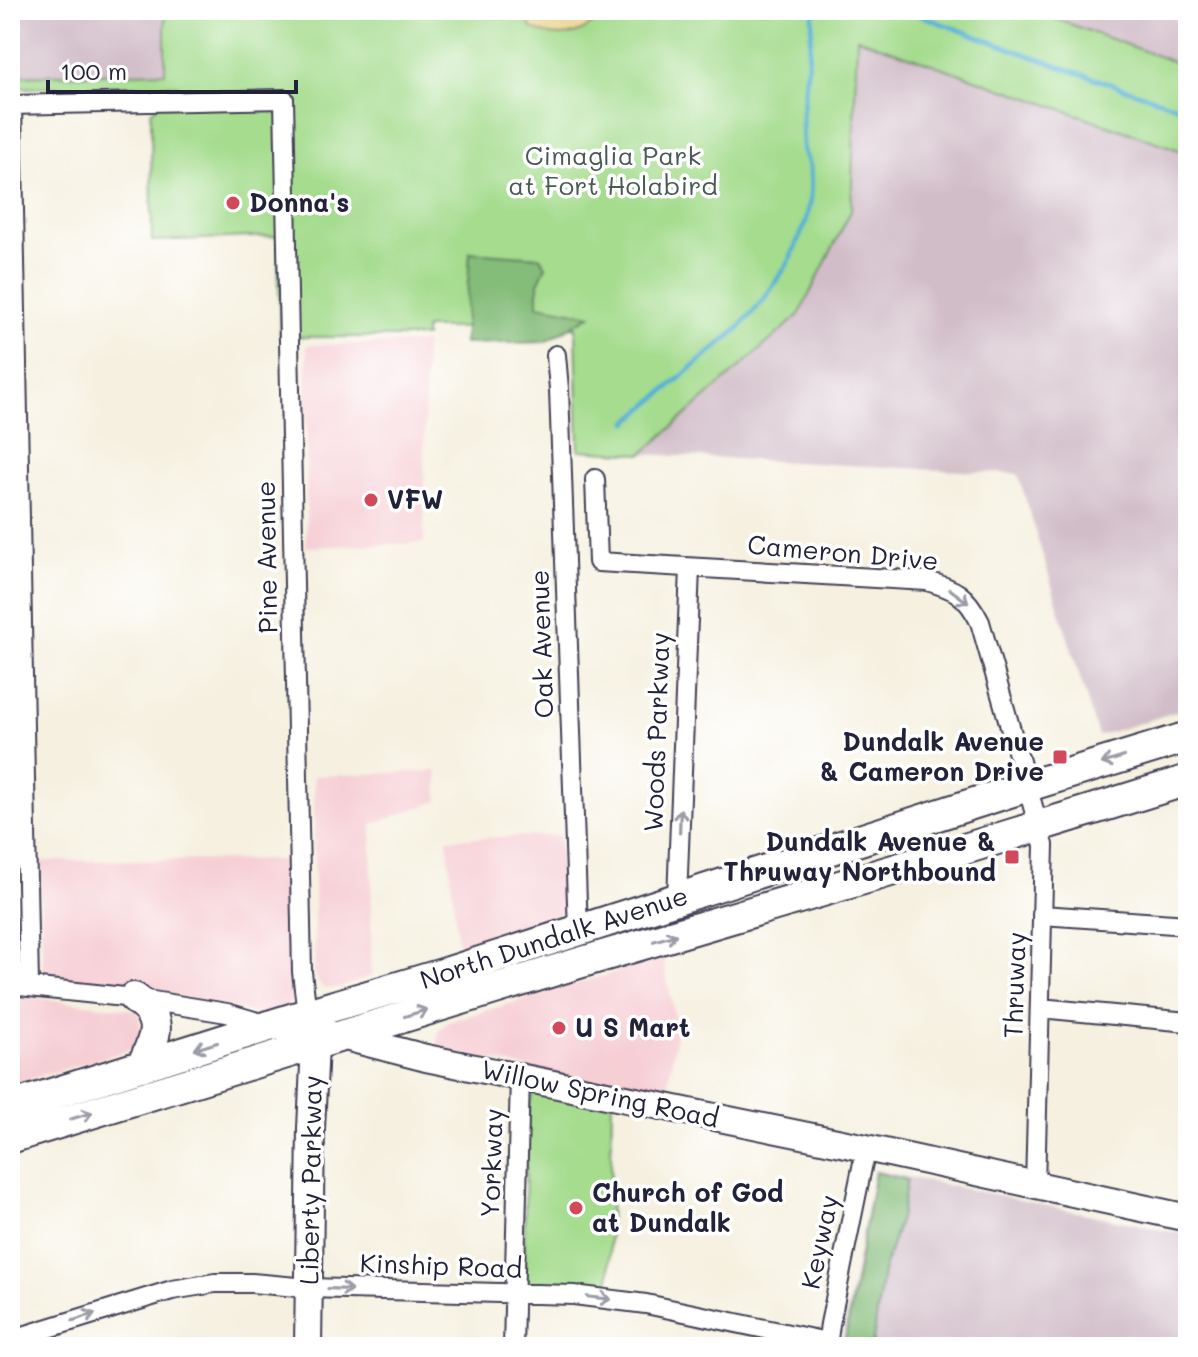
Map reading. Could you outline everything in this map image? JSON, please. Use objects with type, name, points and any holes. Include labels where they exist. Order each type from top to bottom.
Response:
[{"type":"main road","name":"North Dundalk Avenue","points":[[10,1138],[318,1032],[578,931],[1188,737]]},
{"type":"main road","name":"North Dundalk Avenue","points":[[10,1107],[272,1026],[318,1032],[1039,827],[1188,780]]},
{"type":"main road","points":[[134,998],[146,1006],[155,1023],[156,1032],[142,1066]]},
{"type":"street","name":"Pine Avenue","points":[[11,105],[284,99],[302,972],[318,1032]]},
{"type":"street","points":[[11,105],[19,986],[134,998],[227,1013],[272,1026]]},
{"type":"street","name":"Oak Avenue","points":[[556,355],[578,931]]},
{"type":"street","name":"Cameron Drive","points":[[595,479],[598,562],[927,581],[949,587],[961,595],[980,622],[1028,786]]},
{"type":"street","name":"Woods Parkway","points":[[677,899],[690,568]]},
{"type":"street","name":"Thruway","points":[[1028,786],[1044,845],[1035,1186]]},
{"type":"street","points":[[1042,915],[1188,925]]},
{"type":"street","points":[[1040,1008],[1188,1022]]},
{"type":"street","name":"Willow Spring Road","points":[[318,1032],[426,1058],[1188,1218]]},
{"type":"street","name":"Liberty Parkway","points":[[308,1347],[311,1128],[318,1032]]},
{"type":"street","name":"Yorkway","points":[[513,1347],[520,1077]]},
{"type":"street","name":"Keyway","points":[[827,1344],[866,1148]]},
{"type":"street","name":"Kinship Road","points":[[10,1340],[153,1295],[215,1283],[252,1283],[308,1288],[574,1295],[646,1304],[827,1344]]},
{"type":"shaded area","points":[[10,10],[177,10],[179,84],[10,88]]},
{"type":"shaded area","points":[[1031,10],[1188,10],[1188,67]]},
{"type":"shaded area","points":[[857,37],[1188,153],[1188,708],[1098,736],[1018,474],[642,454],[799,315],[851,211]]},
{"type":"shaded area","points":[[425,343],[424,543],[306,547],[307,345]]},
{"type":"shaded area","points":[[437,771],[438,801],[372,824],[371,976],[340,988],[323,988],[314,977],[314,776]]},
{"type":"shaded area","points":[[559,835],[564,914],[557,922],[459,952],[447,839]]},
{"type":"shaded area","points":[[294,860],[296,986],[292,1003],[268,1016],[158,992],[43,979],[39,861]]},
{"type":"shaded area","points":[[663,958],[677,1029],[666,1097],[447,1051],[438,1044],[439,1030],[448,1022]]},
{"type":"shaded area","points":[[10,995],[129,1009],[139,1013],[142,1042],[132,1049],[10,1085]]},
{"type":"shaded area","points":[[874,1170],[1188,1235],[1188,1347],[841,1347]]},
{"type":"green space","name":"Cimaglia Park at Fort Holabird","points":[[165,10],[1031,10],[1188,67],[1188,153],[857,38],[851,211],[799,315],[642,454],[579,450],[576,327],[425,328],[425,337],[280,337],[278,236],[152,241],[151,112],[178,85],[10,88],[10,76],[165,72]]},
{"type":"green space","points":[[470,252],[540,257],[546,266],[538,283],[538,305],[591,315],[545,342],[464,344]]},
{"type":"green space","points":[[534,1091],[612,1102],[609,1291],[536,1287],[524,1279],[526,1145],[529,1107]]},
{"type":"green space","points":[[875,1172],[907,1180],[901,1215],[883,1272],[872,1347],[844,1347]]},
{"type":"sand","points":[[531,10],[604,10],[589,26],[571,35],[561,36],[530,27]]},
{"type":"waterway","points":[[628,422],[739,328],[765,298],[788,263],[806,222],[811,197],[810,166],[803,150],[802,115],[814,10]]},
{"type":"waterway","points":[[905,10],[1188,110]]},
{"type":"place","name":"Donna's","points":[[233,203]]},
{"type":"place","name":"VFW","points":[[371,500]]},
{"type":"place","name":"Dundalk Avenue & Cameron Drive","points":[[1060,757]]},
{"type":"place","name":"Dundalk Avenue & Thruway Northbound","points":[[1012,857]]},
{"type":"place","name":"U S Mart","points":[[559,1028]]},
{"type":"place","name":"Church of God at Dundalk","points":[[576,1208]]}]
